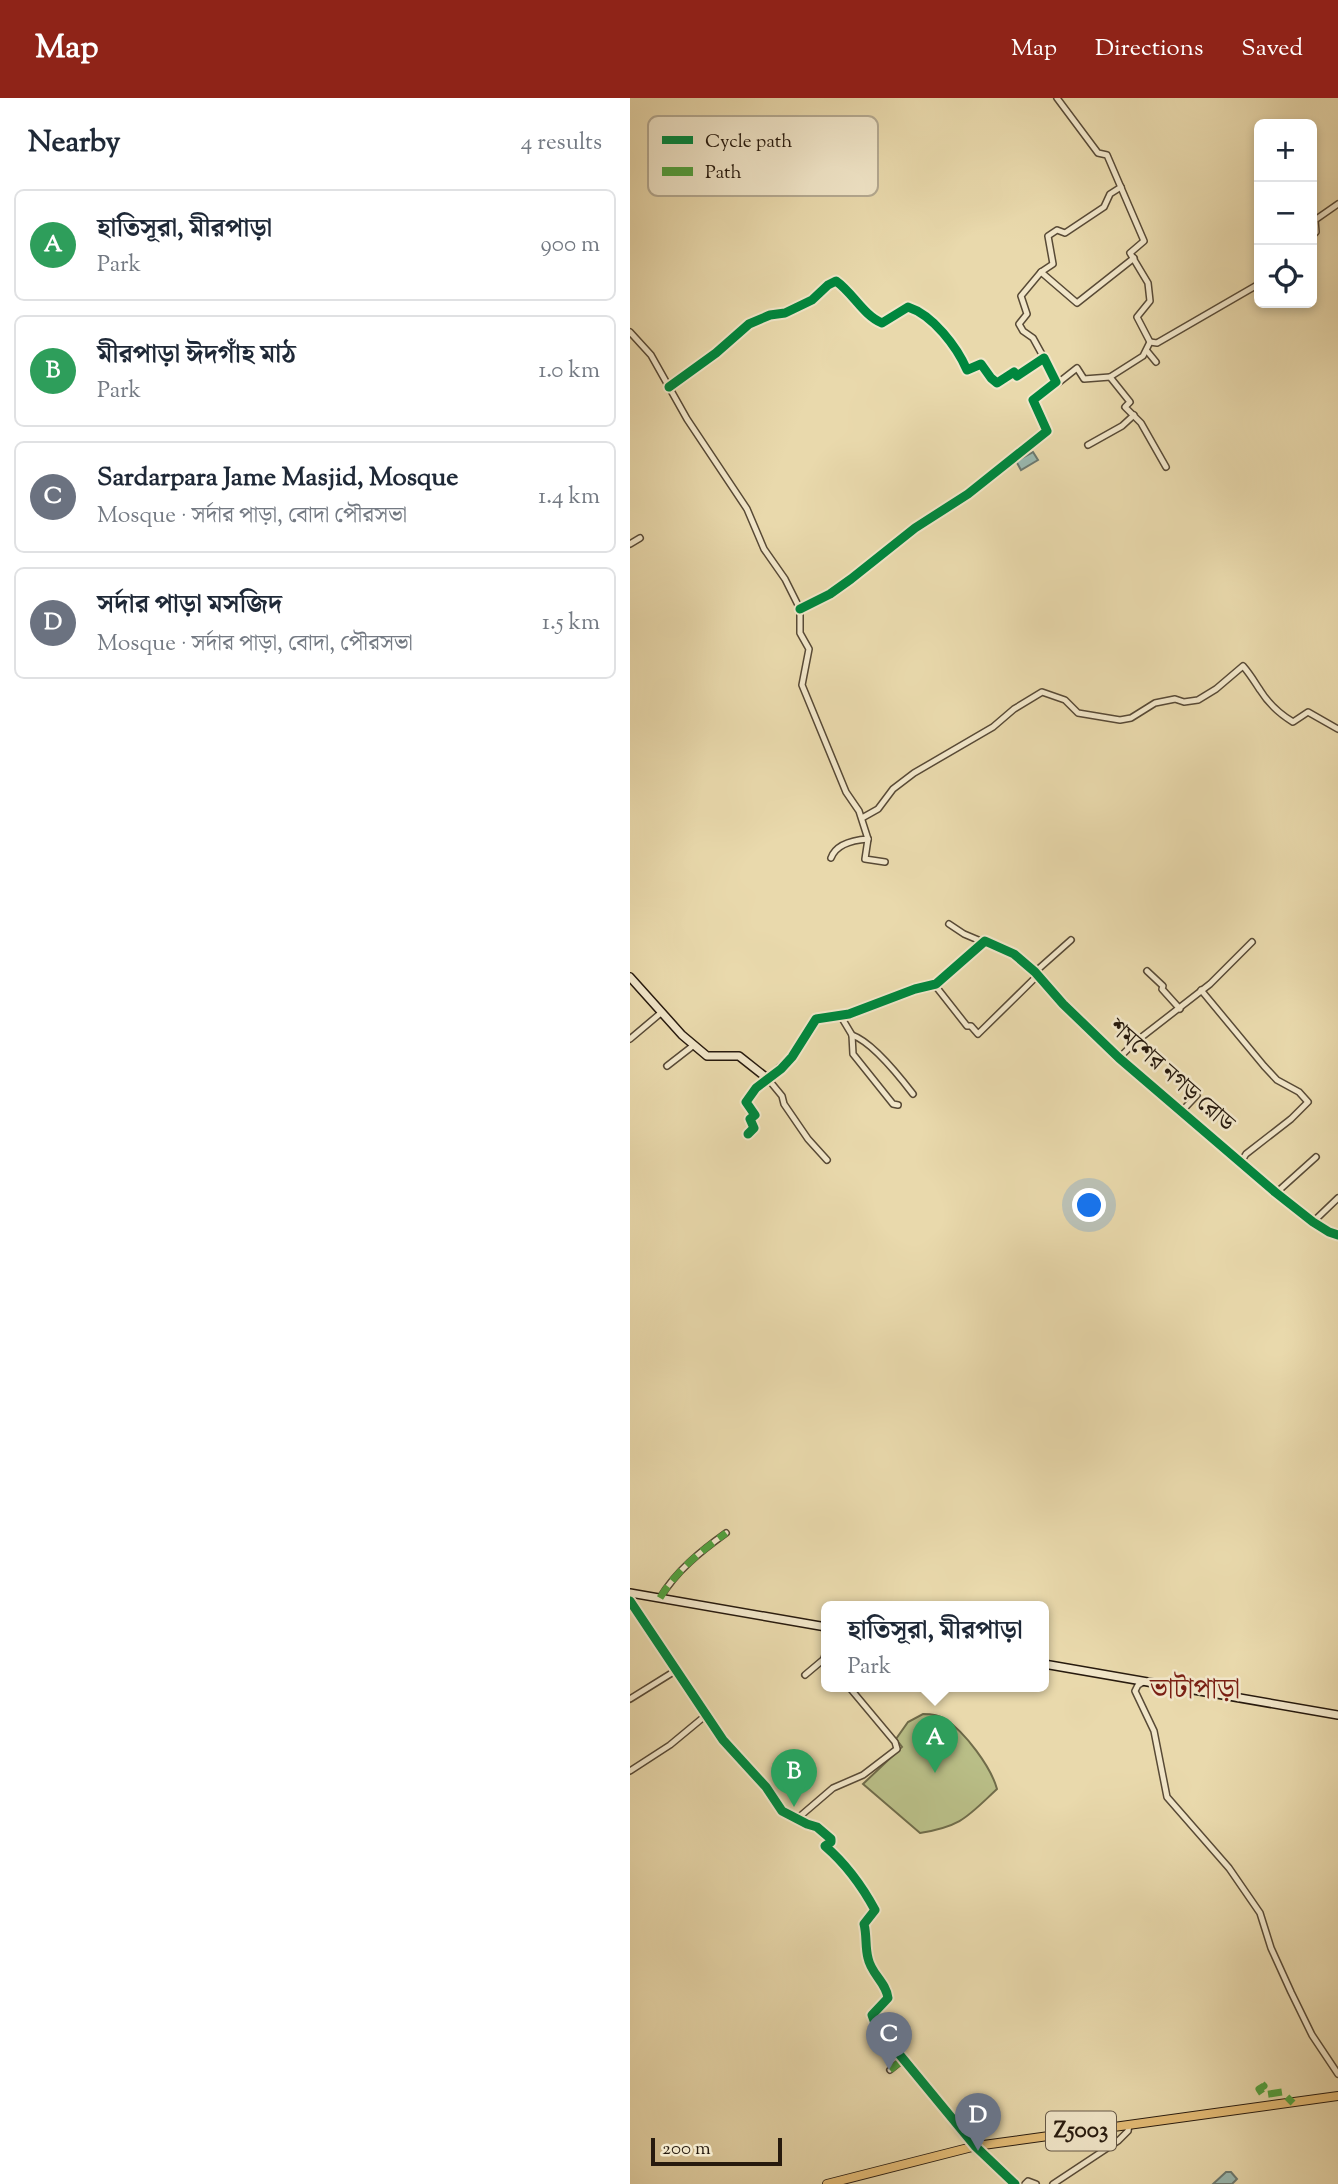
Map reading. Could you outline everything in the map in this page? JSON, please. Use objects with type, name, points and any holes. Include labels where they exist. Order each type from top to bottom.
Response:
[{"type":"main road","name":"Z5003","points":[[827,2184],[975,2146],[1338,2096]]},
{"type":"street","points":[[800,609],[830,594],[915,528],[968,494],[1047,431],[1033,400],[1056,382],[1077,368],[1084,379],[1110,377],[1147,351],[1150,342],[1138,317],[1150,300],[1150,289],[1130,253],[1144,241],[1107,155],[1098,153],[1057,98]]},
{"type":"street","points":[[1056,382],[1033,338],[1023,331],[1019,324],[1027,314],[1021,296],[1041,272],[1053,264],[1048,236],[1057,230],[1065,233],[1104,207],[1110,194],[1121,187]]},
{"type":"street","points":[[1317,219],[1338,204]]},
{"type":"street","points":[[1041,272],[1077,303],[1134,258]]},
{"type":"street","points":[[669,387],[716,353],[749,324],[770,315],[785,313],[812,300],[836,281],[845,287],[874,321],[882,323],[908,307],[915,310],[943,335],[961,357],[967,370],[981,364],[998,383],[1014,372],[1017,376],[1044,358]]},
{"type":"street","points":[[1150,342],[1157,343],[1254,287]]},
{"type":"street","points":[[630,332],[651,355],[687,419],[747,509],[764,549],[785,579],[800,609],[800,633],[809,649],[802,685],[846,792],[862,818],[868,839],[865,859],[885,862]]},
{"type":"street","points":[[1147,351],[1156,362]]},
{"type":"street","points":[[1110,377],[1130,402],[1125,407],[1141,423],[1166,467]]},
{"type":"street","points":[[1087,445],[1122,426],[1134,415]]},
{"type":"street","points":[[630,544],[640,538]]},
{"type":"street","points":[[862,818],[878,809],[893,789],[914,773],[993,727],[1014,709],[1042,692],[1065,700],[1078,713],[1120,720],[1131,718],[1155,703],[1175,699],[1184,702],[1198,700],[1243,666],[1260,691],[1281,714],[1293,722],[1308,712],[1338,729]]},
{"type":"street","points":[[831,858],[833,852],[852,840],[868,839]]},
{"type":"street","points":[[748,1134],[754,1128],[750,1119],[755,1115],[746,1102],[756,1088],[792,1057],[816,1019],[849,1014],[941,981],[984,941],[964,934],[949,924]]},
{"type":"street","points":[[934,984],[967,1026],[971,1026],[978,1034],[1071,940]]},
{"type":"street","name":"শমশের নগড় রোড","points":[[984,941],[1014,954],[1037,973],[1063,1004],[1181,1112],[1313,1222],[1338,1235]]},
{"type":"street","points":[[1119,1058],[1134,1043],[1180,1009],[1252,942]]},
{"type":"street","points":[[1147,971],[1163,986],[1162,989],[1180,1009]]},
{"type":"street","points":[[630,977],[682,1035],[707,1056],[739,1056],[768,1079],[782,1096],[784,1104],[808,1139],[827,1160]]},
{"type":"street","points":[[1201,990],[1277,1080],[1299,1092],[1308,1102],[1291,1119],[1246,1154],[1241,1162]]},
{"type":"street","points":[[630,1039],[662,1012]]},
{"type":"street","points":[[840,1015],[852,1035],[853,1054],[893,1104],[898,1105]]},
{"type":"street","points":[[852,1035],[864,1042],[900,1077],[913,1094]]},
{"type":"street","points":[[667,1066],[694,1045]]},
{"type":"street","points":[[1181,1112],[1197,1095]]},
{"type":"street","points":[[1276,1193],[1316,1157]]},
{"type":"street","points":[[1313,1222],[1338,1198]]},
{"type":"street","points":[[660,1598],[691,1561],[726,1533]]},
{"type":"street","points":[[630,1593],[821,1627]]},
{"type":"street","points":[[630,1601],[705,1716],[766,1787],[782,1811],[807,1825],[817,1826],[831,1839],[825,1846],[842,1862],[875,1910],[864,1924],[867,1959],[887,1989],[888,1998],[872,2015],[876,2026],[975,2146],[1015,2184]]},
{"type":"street","points":[[805,1675],[821,1661]]},
{"type":"street","points":[[1049,1665],[1338,1715]]},
{"type":"street","points":[[630,1699],[676,1671]]},
{"type":"street","points":[[1146,1681],[1138,1685],[1135,1691],[1154,1731],[1167,1797],[1229,1868],[1260,1913],[1271,1948],[1291,1992],[1312,2035],[1338,2074]]},
{"type":"street","points":[[797,1818],[833,1787],[863,1775],[897,1749],[895,1742],[853,1692]]},
{"type":"street","points":[[630,1770],[670,1745],[705,1716]]},
{"type":"street","points":[[890,2070],[905,2058]]},
{"type":"street","points":[[1053,2184],[1118,2141],[1128,2131],[1129,2125]]},
{"type":"street","points":[[1025,2184],[1028,2181],[1036,2184]]},
{"type":"green space","points":[[923,1714],[943,1718],[961,1732],[983,1761],[997,1789],[963,1819],[946,1827],[920,1833],[863,1784],[902,1747],[896,1739],[908,1722]]},
{"type":"water","points":[[1033,452],[1038,460],[1021,470],[1016,461]]},
{"type":"water","points":[[1226,2172],[1231,2172],[1237,2179],[1232,2184],[1213,2184]]},
{"type":"marked path","points":[[660,1598],[690,1562],[726,1533]]},
{"type":"marked path","points":[[890,2070],[905,2058]]},
{"type":"marked path","points":[[1262,2084],[1264,2086],[1259,2089],[1263,2095],[1282,2092],[1293,2103]]},
{"type":"cycle path","points":[[669,387],[716,353],[749,324],[770,315],[785,313],[812,300],[836,281],[870,315],[882,323],[908,307],[917,311],[943,333],[967,370],[981,364],[997,383],[1014,372],[1017,376],[1044,358],[1056,382],[1033,400],[1047,431],[968,494],[915,528],[851,579],[830,594],[800,609]]},
{"type":"cycle path","points":[[748,1134],[754,1128],[750,1119],[755,1115],[746,1102],[756,1088],[792,1057],[816,1019],[849,1014],[915,989],[936,984],[985,941],[1014,954],[1119,1058],[1275,1192],[1313,1222],[1338,1235]]},
{"type":"cycle path","points":[[630,1601],[723,1740],[766,1787],[782,1811],[817,1827],[831,1839],[825,1846],[853,1876],[875,1910],[864,1924],[867,1954],[888,1998],[872,2015],[876,2026],[975,2146],[1015,2184]]},
{"type":"place","name":"হাতিসূরা, মীরপাড়া","points":[[935,1773]]},
{"type":"place","name":"মীরপাড়া ঈদগাঁহ মাঠ","points":[[794,1807]]},
{"type":"place","name":"Sardarpara Jame Masjid, Mosque","points":[[889,2070]]},
{"type":"place","name":"সর্দার পাড়া মসজিদ","points":[[978,2151]]},
{"type":"district","name":"ভাটাপাড়া","points":[[1195,1691]]}]
